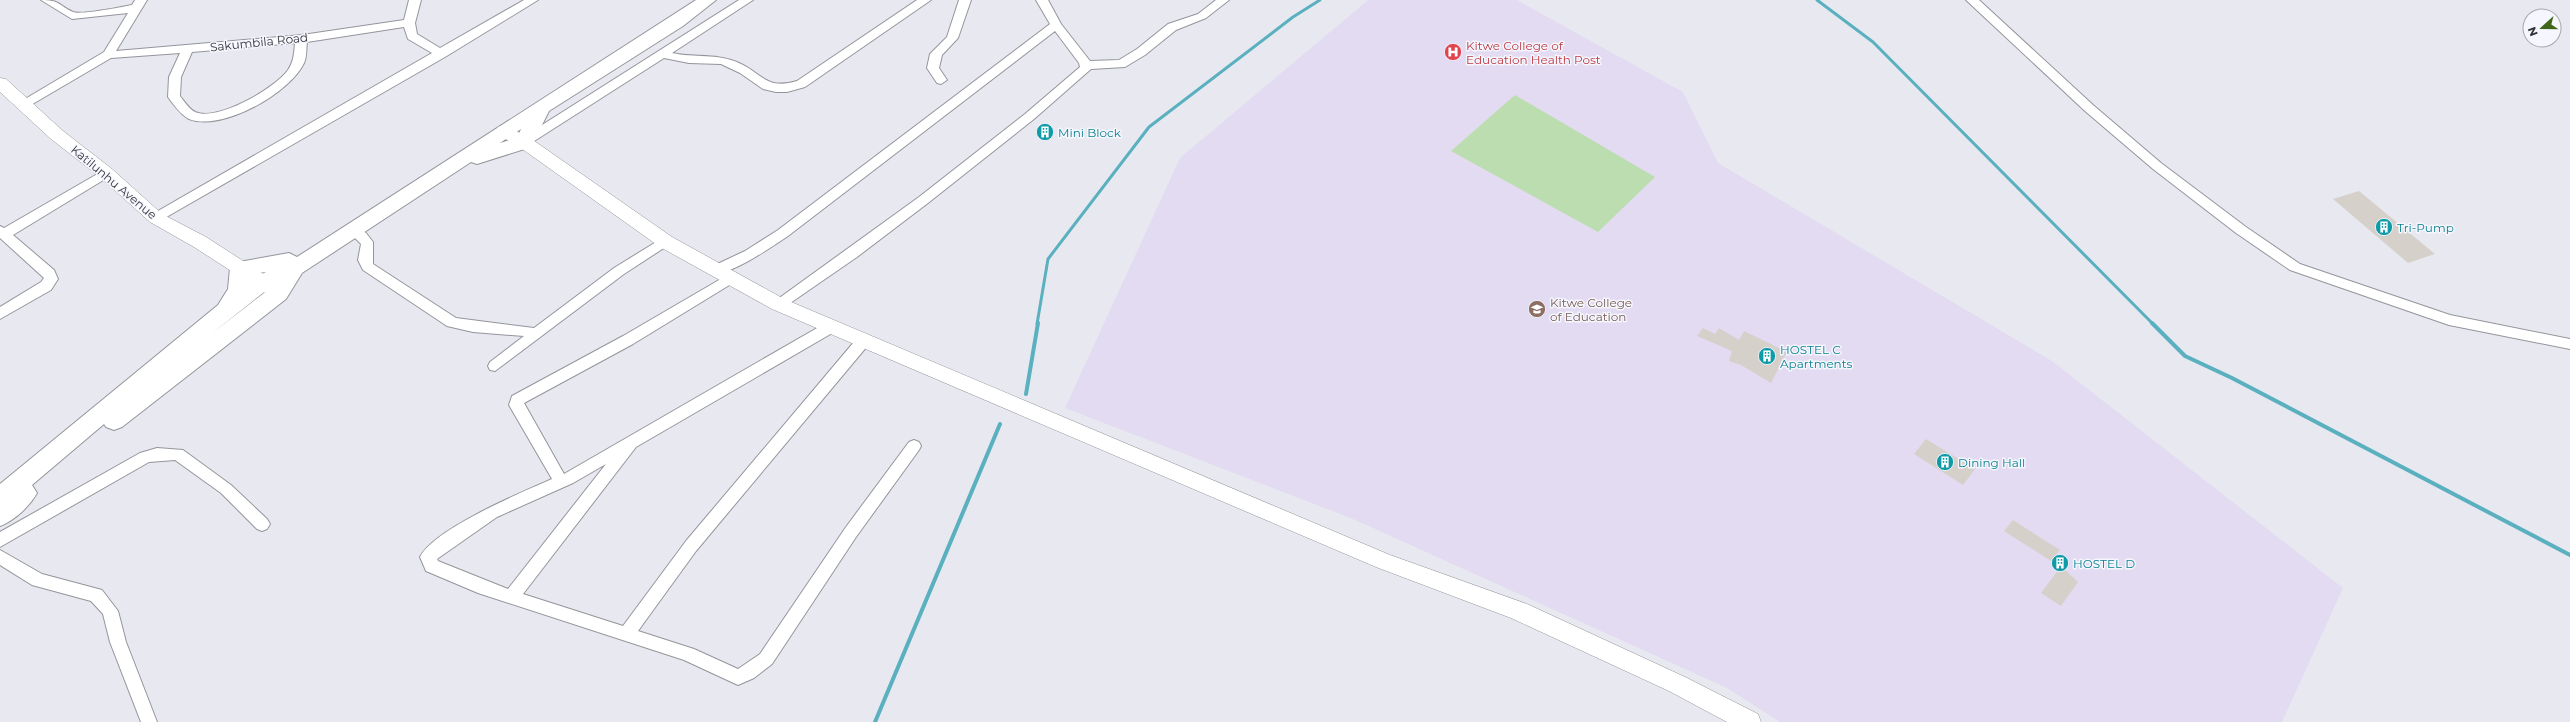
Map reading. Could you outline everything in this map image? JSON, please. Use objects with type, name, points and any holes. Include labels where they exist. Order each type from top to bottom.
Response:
[{"type":"highway","points":[[0,516],[270,288],[314,254],[541,106],[677,22],[707,0]]},
{"type":"highway","points":[[677,22],[724,0]]},
{"type":"highway","points":[[448,167],[524,142],[541,106]]},
{"type":"highway","points":[[225,311],[238,290],[240,268],[264,266],[314,254]]},
{"type":"highway","points":[[0,498],[225,311],[270,288]]},
{"type":"street","points":[[47,0],[72,16],[100,14],[139,4]]},
{"type":"street","points":[[415,0],[409,23],[412,36],[440,54]]},
{"type":"street","points":[[156,218],[532,0]]},
{"type":"street","points":[[524,142],[747,0]]},
{"type":"street","points":[[662,54],[697,60],[721,60],[742,68],[765,85],[776,90],[785,90],[801,84],[925,0]]},
{"type":"street","points":[[941,80],[933,68],[936,54],[952,38],[965,0]]},
{"type":"street","points":[[1042,0],[1056,25],[1086,65]]},
{"type":"street","points":[[778,304],[845,261],[914,208],[1059,92],[1086,65],[1121,64],[1172,27],[1202,16],[1223,0]]},
{"type":"street","points":[[1972,0],[2089,108],[2157,166],[2240,230],[2295,267],[2449,320],[2570,344]]},
{"type":"street","points":[[24,105],[108,55],[139,4]]},
{"type":"street","name":"Sakumbila Road","points":[[108,55],[302,39],[409,23]]},
{"type":"street","points":[[561,482],[516,405],[517,400],[628,340],[724,274],[750,254],[783,233],[1056,25]]},
{"type":"street","points":[[186,49],[175,77],[174,97],[193,116],[206,117],[228,113],[258,98],[285,80],[298,63],[302,39]]},
{"type":"street","name":"Katilunhu Avenue","points":[[1,86],[57,135],[106,173],[156,218],[240,268],[270,288]]},
{"type":"street","points":[[504,131],[524,142],[666,242],[778,304],[829,328],[864,340],[1383,561],[1519,611],[1677,684],[1750,722]]},
{"type":"street","points":[[0,314],[46,286],[51,279],[49,273],[2,233],[106,173]]},
{"type":"street","points":[[352,229],[368,243],[369,249],[365,260],[368,267],[452,322],[467,326],[523,330],[536,334]]},
{"type":"street","points":[[495,366],[619,271],[666,242]]},
{"type":"street","points":[[829,328],[561,482],[492,512],[446,542],[428,557],[432,566],[511,597],[688,654],[738,677],[748,674],[766,659],[837,556],[851,532],[914,446]]},
{"type":"street","points":[[624,634],[627,633],[691,546],[864,340]]},
{"type":"street","points":[[511,597],[634,439]]},
{"type":"street","points":[[0,540],[145,457],[157,454],[178,454],[226,489],[262,524]]},
{"type":"street","points":[[0,557],[38,580],[96,595],[110,611],[118,642],[149,722]]},
{"type":"shaded area","name":"Kitwe College of Education","points":[[1368,0],[1517,0],[1683,92],[1718,163],[2052,361],[2343,588],[2282,722],[1780,722],[1727,688],[1353,519],[1065,408],[1180,158]]},
{"type":"green space","points":[[1515,95],[1655,177],[1598,232],[1451,151]]},
{"type":"building","name":"Mini Block","points":[[1046,126],[1051,129],[1053,137],[1048,141],[1035,134]]},
{"type":"building","name":"Tri-Pump","points":[[2359,191],[2435,254],[2408,263],[2333,199]]},
{"type":"building","name":"HOSTEL C Apartments","points":[[1703,328],[1715,334],[1719,328],[1739,340],[1744,331],[1787,352],[1771,383],[1741,365],[1729,361],[1732,351],[1697,336]]},
{"type":"building","name":"Dining Hall","points":[[1926,439],[1975,469],[1963,485],[1914,454]]},
{"type":"building","points":[[2013,520],[2060,550],[2051,561],[2004,531]]},
{"type":"building","points":[[2061,566],[2078,582],[2061,606],[2041,593]]},
{"type":"waterway","points":[[1037,324],[1048,259],[1149,127],[1293,17],[1320,0]]},
{"type":"waterway","points":[[1817,0],[1873,42],[2153,324]]},
{"type":"waterway","points":[[1026,394],[1038,323]]},
{"type":"waterway","points":[[2153,324],[2185,356],[2232,378],[2570,555]]},
{"type":"waterway","points":[[875,722],[1000,424]]},
{"type":"place","name":"Kitwe College of Education Health Post","points":[[1453,52]]},
{"type":"place","name":"Mini Block","points":[[1045,132]]},
{"type":"place","name":"Tri-Pump","points":[[2384,227]]},
{"type":"place","name":"Kitwe College of Education","points":[[1537,309]]},
{"type":"place","name":"HOSTEL C Apartments","points":[[1767,356]]},
{"type":"place","name":"Dining Hall","points":[[1945,462]]},
{"type":"place","name":"HOSTEL D","points":[[2060,563]]}]
